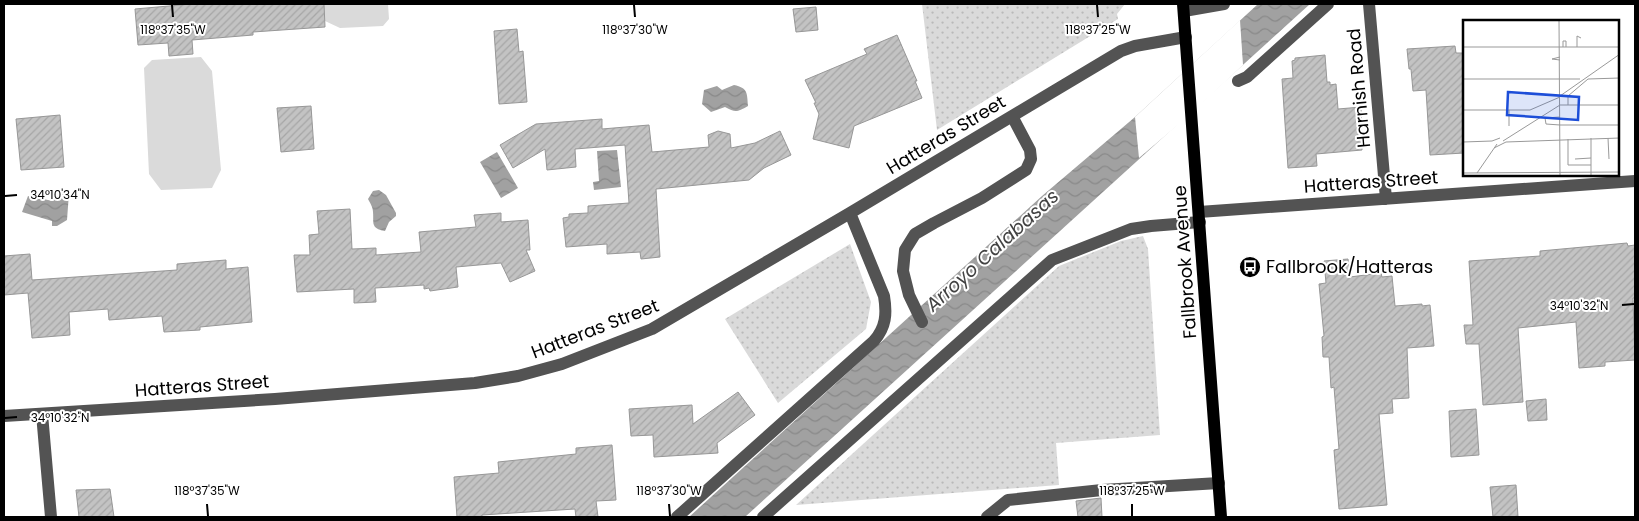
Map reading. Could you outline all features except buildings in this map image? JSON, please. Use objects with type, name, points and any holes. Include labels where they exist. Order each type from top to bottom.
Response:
[{"type":"main road","name":"Fallbrook Avenue","points":[[1184,8],[1221,517]]},
{"type":"street","points":[[1184,8],[1224,4]]},
{"type":"street","points":[[1238,81],[1247,78],[1328,4]]},
{"type":"street","name":"Harnish Road","points":[[1369,4],[1386,199]]},
{"type":"street","name":"Hatteras Street","points":[[4,416],[266,400],[475,382],[518,376],[562,364],[652,329],[1121,51],[1134,46],[1186,37]]},
{"type":"street","points":[[922,322],[909,295],[903,270],[905,250],[915,234],[982,198],[1026,170],[1031,160],[1030,150],[1012,116]]},
{"type":"street","name":"Hatteras Street","points":[[763,517],[1052,260],[1131,229],[1199,217],[1563,180],[1635,181]]},
{"type":"street","points":[[677,517],[881,333],[886,316],[884,296],[850,213]]},
{"type":"street","points":[[42,414],[51,517]]},
{"type":"street","points":[[988,517],[1008,500],[1102,490],[1219,483]]},
{"type":"shaded area","points":[[323,4],[388,4],[389,19],[383,26],[340,28],[325,21]]},
{"type":"shaded area","points":[[922,4],[1125,4],[1117,14],[1118,19],[937,130]]},
{"type":"shaded area","points":[[201,57],[212,71],[221,170],[212,188],[161,190],[149,174],[144,68],[152,60]]},
{"type":"shaded area","points":[[1143,236],[1148,249],[1160,435],[1056,443],[1059,485],[796,505],[1059,266],[1121,241]]},
{"type":"shaded area","points":[[850,244],[871,302],[866,329],[778,403],[725,319]]},
{"type":"water","name":"Arroyo Calabasas","points":[[1258,4],[1310,4],[745,517],[689,517],[1042,196],[1135,117]]},
{"type":"water","points":[[734,85],[746,92],[748,106],[736,111],[725,107],[711,112],[702,104],[704,90],[717,86],[722,90]]},
{"type":"water","points":[[617,150],[621,187],[594,190],[593,182],[599,181],[597,151]]},
{"type":"water","points":[[497,152],[518,188],[501,198],[480,162]]},
{"type":"water","points":[[379,190],[386,195],[396,213],[396,216],[389,222],[385,231],[375,227],[372,208],[368,199],[373,191]]},
{"type":"water","points":[[58,191],[69,193],[67,220],[57,226],[52,226],[52,221],[22,212],[28,196],[53,201]]},
{"type":"pier","points":[[1240,20],[1243,65],[1192,113],[1139,158],[1135,117]]},
{"type":"place","name":"Fallbrook/Hatteras","points":[[1250,267]]}]
